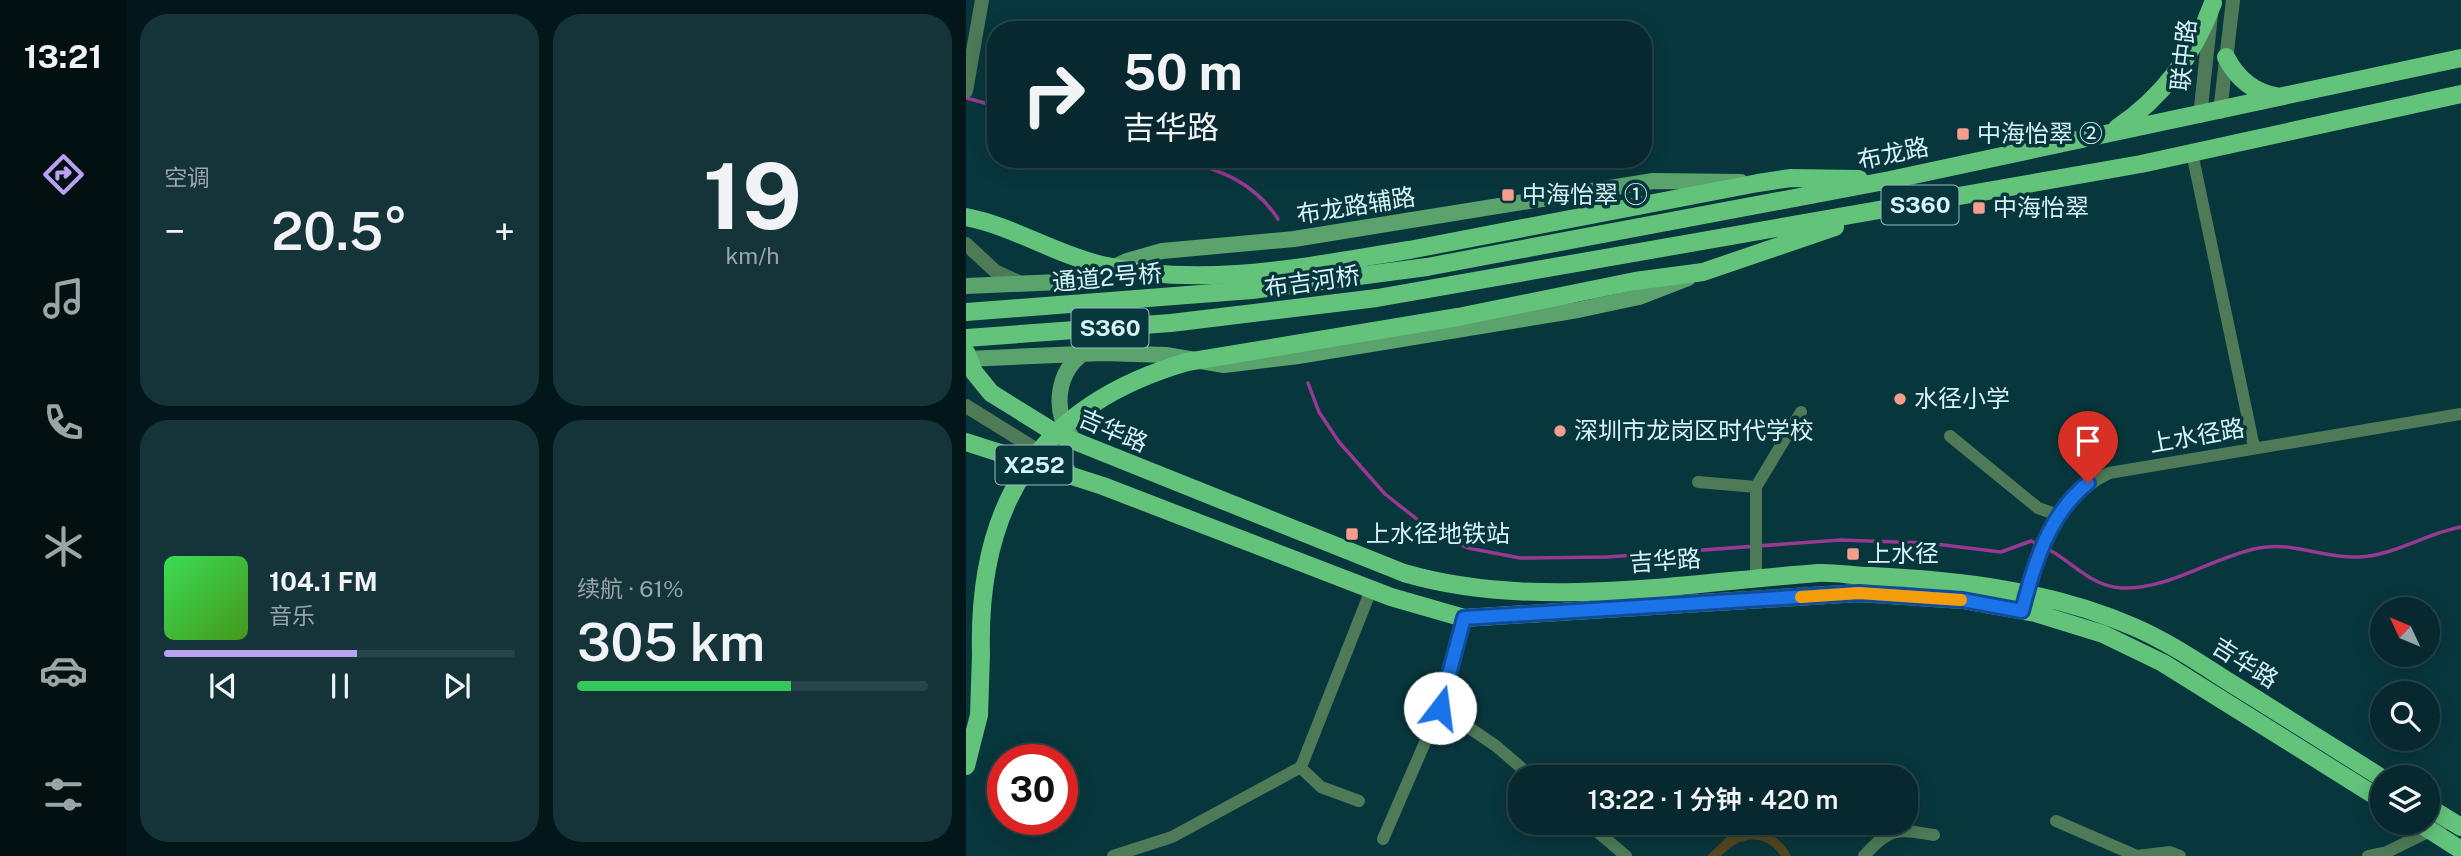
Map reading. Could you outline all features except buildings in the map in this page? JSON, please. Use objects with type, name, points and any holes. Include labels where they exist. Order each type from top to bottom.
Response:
[{"type":"main road","points":[[2115,130],[2148,105],[2175,75],[2197,41],[2213,1]]},
{"type":"main road","points":[[2226,57],[2245,82],[2262,93],[2283,98]]},
{"type":"main road","name":"布龙路","points":[[1373,276],[1603,236],[1890,180],[2115,130],[2220,112],[2461,58]]},
{"type":"main road","name":"S360","points":[[1871,214],[2192,153],[2461,94]]},
{"type":"main road","points":[[966,217],[990,223],[1081,260],[1125,270],[1173,276],[1259,272],[1409,250],[1758,183],[1816,177],[1890,180]]},
{"type":"main road","name":"布龙路辅路","points":[[966,286],[1084,281],[1127,261],[1162,251],[1294,239],[1653,181],[1758,183]]},
{"type":"main road","points":[[966,357],[1084,353],[1166,355],[1224,365],[1298,356],[1639,297],[1871,214]]},
{"type":"main road","name":"布吉河桥","points":[[1254,314],[1377,298],[1871,214]]},
{"type":"main road","points":[[966,766],[979,715],[982,589],[989,551],[1003,511],[1030,462],[1060,429],[1091,404],[1147,374],[1187,362],[1458,317],[1635,281],[1703,272]]},
{"type":"main road","name":"布吉河桥","points":[[1252,290],[1373,276]]},
{"type":"main road","name":"通道2号桥","points":[[966,312],[1252,290]]},
{"type":"main road","name":"通道2号桥","points":[[966,338],[1254,314]]},
{"type":"main road","points":[[1081,445],[1065,426],[1059,403],[1066,373],[1084,353]]},
{"type":"main road","name":"吉华路","points":[[966,357],[982,384],[1001,401],[1081,445],[1367,559],[1451,585],[1526,592],[1820,573],[1920,578],[2024,602],[2103,634],[2163,663],[2370,792]]},
{"type":"main road","name":"吉华路","points":[[966,442],[1103,486],[1414,606],[1464,618],[1859,593],[2076,605],[2136,627],[2193,659],[2370,770]]},
{"type":"main road","points":[[2440,814],[2456,824]]},
{"type":"main road","points":[[2437,835],[2461,850]]},
{"type":"street","points":[[966,91],[982,0]]},
{"type":"street","name":"联中路","points":[[2220,112],[2233,0]]},
{"type":"street","name":"联中路","points":[[2200,116],[2213,1]]},
{"type":"street","points":[[2192,153],[2254,447]]},
{"type":"street","points":[[966,244],[995,271],[1023,284]]},
{"type":"street","points":[[966,406],[1046,457],[1103,486]]},
{"type":"street","points":[[1756,579],[1756,487],[1801,412]]},
{"type":"street","name":"上水径路","points":[[2024,602],[2032,573],[2056,520],[2073,495],[2109,473],[2461,414]]},
{"type":"street","points":[[1950,436],[2056,520]]},
{"type":"street","points":[[1698,482],[1756,487]]},
{"type":"street","points":[[1113,856],[1172,837],[1300,767],[1371,590]]},
{"type":"street","points":[[1383,839],[1440,708],[1464,618]]},
{"type":"street","points":[[1440,708],[1496,746],[1518,765]]},
{"type":"street","points":[[1300,767],[1321,787],[1359,801]]},
{"type":"street","points":[[2056,821],[2137,856],[2170,852],[2180,856]]},
{"type":"street","points":[[1864,856],[1886,834],[1898,829],[1934,835]]},
{"type":"street","points":[[1601,835],[1626,856]]},
{"type":"street","points":[[2368,856],[2387,852],[2411,835]]},
{"type":"shaded area","points":[[1771,835],[1783,844],[1791,856],[1781,856],[1767,843],[1751,840],[1735,844],[1721,856],[1707,856],[1728,836]]},
{"type":"waterway","points":[[966,98],[987,104]]},
{"type":"waterway","points":[[1210,168],[1248,187],[1269,206],[1278,219]]},
{"type":"waterway","points":[[1308,383],[1319,412],[1339,442],[1385,494],[1437,535],[1468,548],[1520,558],[1607,557],[1840,540],[1927,543],[2001,552],[2031,541],[2039,545]]},
{"type":"waterway","points":[[2046,548],[2100,583],[2121,588],[2156,584],[2224,558],[2259,548],[2272,546],[2346,557],[2372,556],[2461,527]]},
{"type":"slow traffic","points":[[1801,597],[1859,593],[1961,600]]},
{"type":"place","name":"中海怡翠 ②","points":[[1963,134]]},
{"type":"place","name":"中海怡翠 ①","points":[[1508,195]]},
{"type":"place","name":"中海怡翠","points":[[1979,208]]},
{"type":"place","name":"水径小学","points":[[1900,399]]},
{"type":"place","name":"深圳市龙岗区时代学校","points":[[1560,431]]},
{"type":"place","name":"上水径地铁站","points":[[1352,534]]},
{"type":"place","name":"上水径","points":[[1853,554]]},
{"type":"route","points":[[1440,708],[1464,618],[1529,616],[1859,593],[1963,600],[2022,611],[2032,573],[2053,524],[2073,495],[2088,483]]}]
